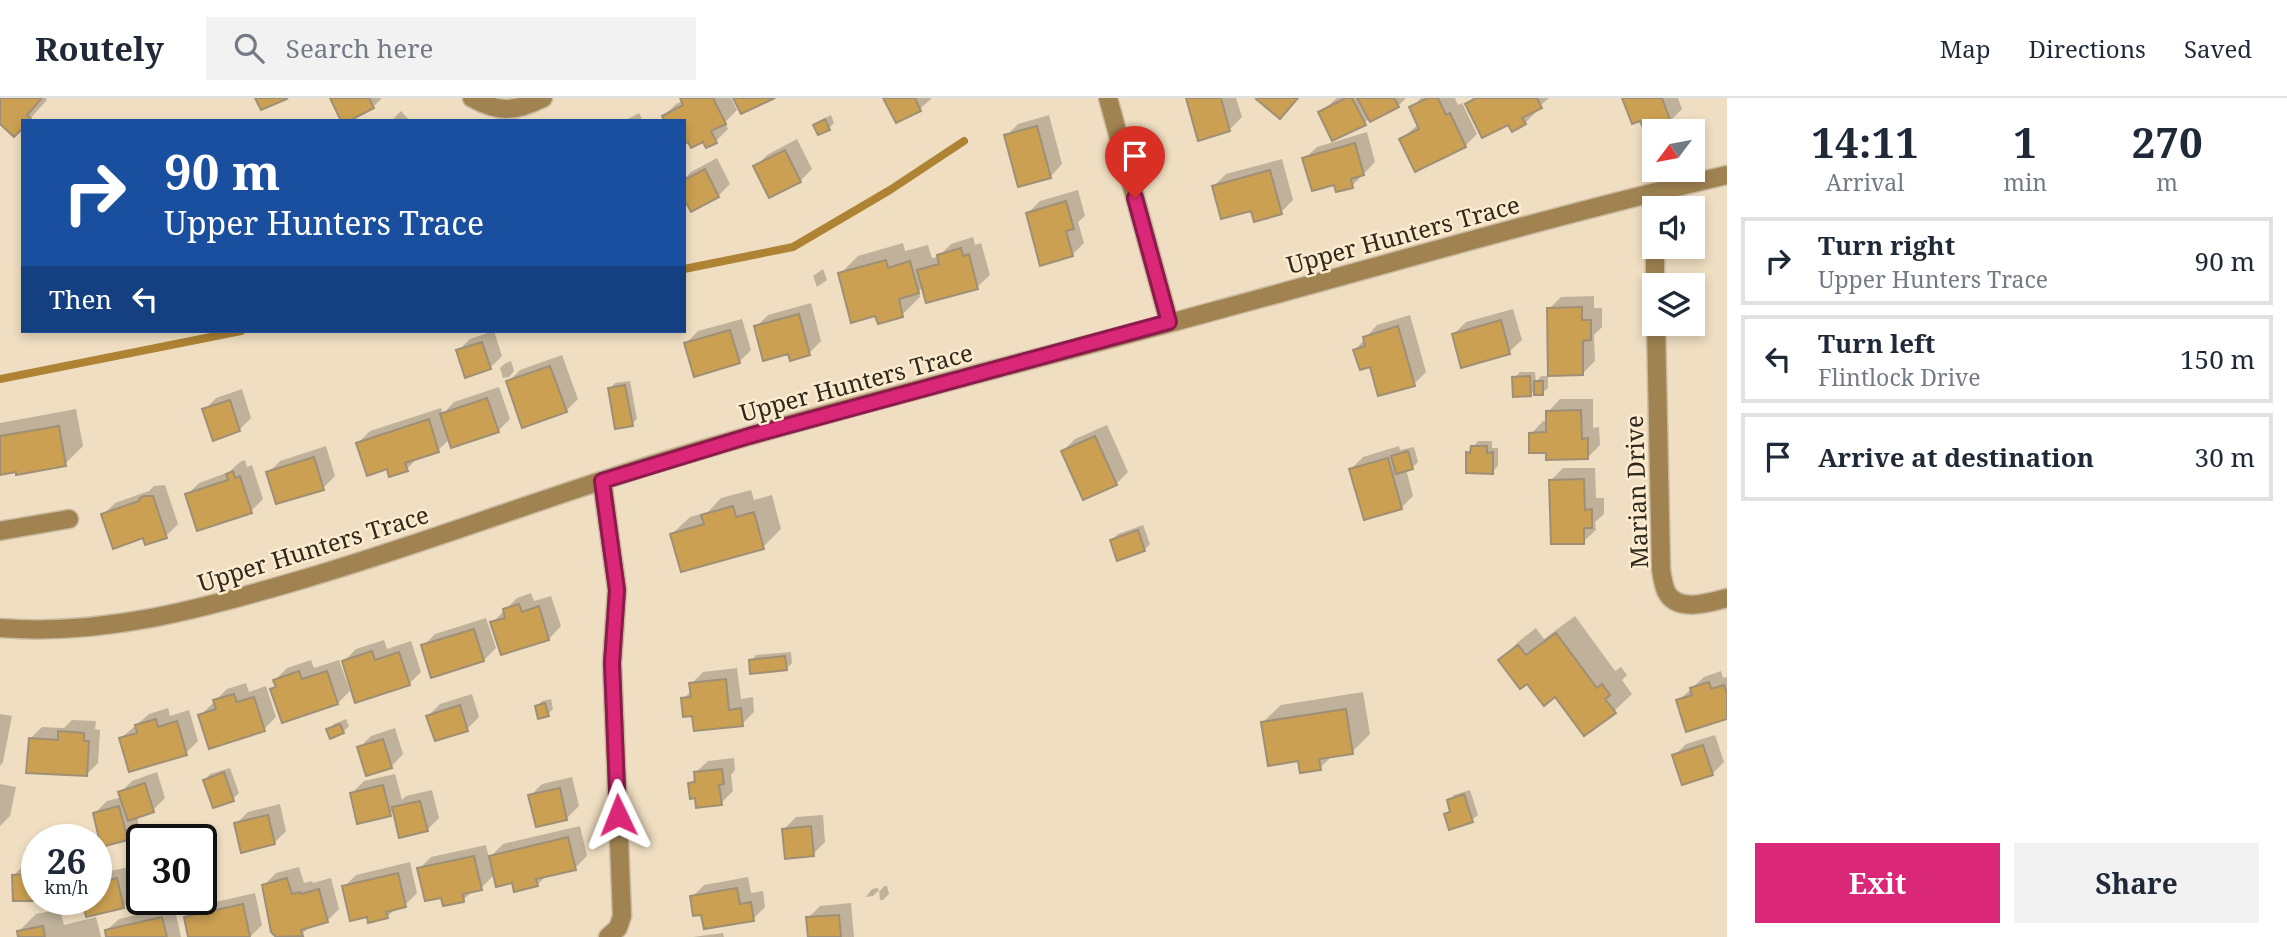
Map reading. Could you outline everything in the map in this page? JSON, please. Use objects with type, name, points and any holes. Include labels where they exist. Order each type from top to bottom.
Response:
[{"type":"street","points":[[472,98],[497,110],[517,108],[543,98]]},
{"type":"street","points":[[1108,98],[1169,322]]},
{"type":"street","name":"Upper Hunters Trace","points":[[1668,196],[1727,175]]},
{"type":"street","name":"Upper Hunters Trace","points":[[0,628],[79,628],[155,619],[194,610],[361,562],[602,481],[749,436],[1169,322],[1642,204]]},
{"type":"street","name":"Marian Drive","points":[[1656,336],[1661,569],[1666,591],[1678,603],[1693,605],[1727,598]]},
{"type":"street","points":[[602,481],[617,590],[612,663],[622,916],[618,928],[610,935]]},
{"type":"street","points":[[0,531],[69,519]]},
{"type":"building","points":[[0,98],[42,98],[27,115],[31,119],[21,119],[21,130],[14,137],[0,124]]},
{"type":"building","points":[[255,98],[286,98],[287,99],[261,110]]},
{"type":"building","points":[[330,98],[369,98],[374,108],[353,119],[340,119]]},
{"type":"building","points":[[680,98],[713,98],[726,124],[711,131],[717,143],[706,148],[703,142],[691,148],[688,142],[686,143],[686,119],[663,119],[662,116],[683,105]]},
{"type":"building","points":[[733,98],[775,98],[741,114]]},
{"type":"building","points":[[883,98],[915,98],[921,111],[896,123]]},
{"type":"building","points":[[1186,98],[1221,98],[1230,131],[1198,141]]},
{"type":"building","points":[[1257,98],[1298,98],[1280,119]]},
{"type":"building","points":[[1346,98],[1352,98],[1366,125],[1332,141],[1318,112]]},
{"type":"building","points":[[1357,98],[1394,98],[1399,107],[1370,122]]},
{"type":"building","points":[[1428,98],[1438,98],[1446,115],[1450,113],[1466,147],[1415,172],[1399,139],[1419,129],[1409,107]]},
{"type":"building","points":[[1476,98],[1537,98],[1542,108],[1522,118],[1526,124],[1512,132],[1508,125],[1482,138],[1465,104]]},
{"type":"building","points":[[1622,98],[1662,98],[1670,119],[1642,119],[1642,125],[1640,121],[1632,124]]},
{"type":"building","points":[[825,119],[830,130],[818,135],[813,125]]},
{"type":"building","points":[[1037,126],[1051,178],[1018,187],[1004,135]]},
{"type":"building","points":[[1355,143],[1364,175],[1351,179],[1353,188],[1336,192],[1334,185],[1312,191],[1302,158]]},
{"type":"building","points":[[785,150],[801,182],[769,198],[753,166]]},
{"type":"building","points":[[705,169],[719,197],[691,212],[686,203],[686,179]]},
{"type":"building","points":[[1270,170],[1282,214],[1254,222],[1251,211],[1221,219],[1212,186]]},
{"type":"building","points":[[1066,201],[1074,229],[1066,231],[1073,256],[1040,266],[1026,213]]},
{"type":"building","points":[[961,248],[963,256],[969,254],[978,289],[926,303],[917,270],[939,264],[937,255]]},
{"type":"building","points":[[886,260],[888,268],[910,261],[919,293],[899,299],[903,317],[878,324],[875,316],[851,323],[838,273]]},
{"type":"building","points":[[1582,307],[1582,320],[1591,320],[1591,340],[1583,341],[1583,375],[1548,376],[1547,308]]},
{"type":"building","points":[[799,314],[810,355],[790,361],[788,354],[763,361],[754,326]]},
{"type":"building","points":[[1501,320],[1510,354],[1461,368],[1452,334]]},
{"type":"building","points":[[1398,326],[1415,386],[1378,396],[1370,367],[1360,370],[1353,350],[1365,346],[1363,337]]},
{"type":"building","points":[[730,330],[740,363],[694,377],[684,343]]},
{"type":"building","points":[[482,342],[491,369],[465,378],[456,350]]},
{"type":"building","points":[[550,366],[567,412],[522,428],[506,381]]},
{"type":"building","points":[[1530,376],[1531,396],[1513,397],[1512,377]]},
{"type":"building","points":[[1534,381],[1543,381],[1543,395],[1534,395]]},
{"type":"building","points":[[625,385],[633,426],[615,429],[608,388]]},
{"type":"building","points":[[487,398],[499,432],[451,448],[440,414]]},
{"type":"building","points":[[230,400],[240,431],[213,441],[202,409]]},
{"type":"building","points":[[1581,410],[1582,439],[1588,438],[1588,459],[1546,460],[1546,453],[1529,453],[1529,433],[1546,432],[1546,411]]},
{"type":"building","points":[[429,419],[439,452],[405,463],[408,471],[389,477],[387,469],[367,476],[356,443]]},
{"type":"building","points":[[59,426],[66,466],[16,475],[16,472],[0,475],[0,436]]},
{"type":"building","points":[[1095,436],[1117,485],[1083,500],[1061,451]]},
{"type":"building","points":[[1471,446],[1487,446],[1487,453],[1493,452],[1493,474],[1466,473],[1466,452],[1470,453]]},
{"type":"building","points":[[1408,451],[1413,469],[1396,474],[1391,456]]},
{"type":"building","points":[[314,457],[324,490],[276,504],[266,472]]},
{"type":"building","points":[[1388,458],[1402,509],[1364,520],[1349,469]]},
{"type":"building","points":[[233,471],[235,478],[240,476],[252,513],[197,531],[185,494],[228,480],[226,474]]},
{"type":"building","points":[[1584,479],[1585,510],[1592,509],[1592,528],[1584,528],[1584,544],[1551,544],[1549,480]]},
{"type":"building","points":[[144,496],[153,496],[167,538],[145,545],[143,538],[113,549],[101,514],[139,501]]},
{"type":"building","points":[[733,506],[736,517],[754,512],[764,549],[681,572],[670,534],[704,524],[701,515]]},
{"type":"building","points":[[1138,530],[1145,551],[1117,561],[1110,540]]},
{"type":"building","points":[[519,604],[522,612],[539,606],[549,640],[501,655],[490,622],[505,618],[503,609]]},
{"type":"building","points":[[474,629],[484,661],[431,678],[421,645]]},
{"type":"building","points":[[1556,633],[1597,688],[1602,684],[1610,695],[1605,699],[1616,713],[1584,736],[1555,697],[1544,706],[1527,684],[1520,689],[1498,660],[1518,645],[1526,655]]},
{"type":"building","points":[[372,651],[375,660],[399,652],[410,685],[355,703],[342,661]]},
{"type":"building","points":[[785,656],[787,670],[750,674],[749,660]]},
{"type":"building","points":[[299,671],[302,679],[327,671],[338,704],[282,723],[270,689],[276,687],[273,680]]},
{"type":"building","points":[[726,679],[729,710],[741,708],[743,726],[694,731],[692,716],[683,717],[681,698],[691,697],[689,683]]},
{"type":"building","points":[[1709,682],[1711,689],[1724,685],[1727,694],[1727,719],[1686,732],[1676,700],[1692,695],[1690,688]]},
{"type":"building","points":[[234,694],[237,702],[254,697],[265,731],[209,749],[198,715],[216,709],[213,700]]},
{"type":"building","points":[[545,703],[549,716],[538,719],[535,706]]},
{"type":"building","points":[[460,705],[468,731],[435,741],[426,716]]},
{"type":"building","points":[[1346,709],[1353,754],[1319,759],[1321,770],[1300,773],[1298,761],[1268,766],[1261,722]]},
{"type":"building","points":[[156,719],[158,727],[177,721],[187,755],[129,772],[119,738],[137,733],[135,725]]},
{"type":"building","points":[[340,724],[344,733],[330,739],[326,729]]},
{"type":"building","points":[[58,731],[84,733],[84,741],[89,741],[87,776],[26,773],[29,738],[58,740]]},
{"type":"building","points":[[383,739],[392,768],[366,776],[357,747]]},
{"type":"building","points":[[1703,745],[1713,775],[1682,785],[1672,755]]},
{"type":"building","points":[[722,769],[724,784],[719,785],[722,805],[696,808],[695,798],[690,799],[688,783],[695,782],[694,772]]},
{"type":"building","points":[[224,772],[234,801],[213,808],[203,780]]},
{"type":"building","points":[[145,783],[154,812],[128,821],[118,792]]},
{"type":"building","points":[[383,785],[391,816],[357,824],[350,793]]},
{"type":"building","points":[[560,788],[567,820],[536,827],[528,795]]},
{"type":"building","points":[[1464,794],[1473,822],[1449,830],[1444,814],[1450,812],[1447,800]]},
{"type":"building","points":[[420,801],[428,831],[399,838],[392,807]]},
{"type":"building","points":[[119,806],[126,841],[112,844],[112,824],[96,824],[93,813]]},
{"type":"building","points":[[268,815],[275,844],[241,853],[234,823]]},
{"type":"building","points":[[811,826],[814,856],[785,859],[782,829]]},
{"type":"building","points":[[568,837],[576,870],[536,879],[538,886],[514,892],[512,883],[496,887],[489,856]]},
{"type":"building","points":[[474,856],[482,890],[463,894],[464,902],[443,906],[441,898],[425,901],[417,868]]},
{"type":"building","points":[[398,873],[406,907],[386,912],[388,918],[368,923],[367,917],[350,921],[342,886]]},
{"type":"building","points":[[12,875],[21,875],[21,901],[13,901]]},
{"type":"building","points":[[117,878],[124,908],[112,911],[112,879]]},
{"type":"building","points":[[287,878],[292,894],[319,889],[328,922],[301,930],[303,936],[276,937],[271,932],[262,885]]},
{"type":"building","points":[[737,888],[740,904],[751,902],[754,921],[704,929],[701,915],[693,916],[690,896]]},
{"type":"building","points":[[243,904],[250,937],[188,937],[184,917],[217,915],[217,910]]},
{"type":"building","points":[[839,915],[841,937],[808,937],[806,917]]},
{"type":"building","points":[[162,917],[167,937],[106,937],[105,930]]},
{"type":"building","points":[[43,926],[45,937],[18,937],[17,931]]},
{"type":"waterway","points":[[686,269],[793,247],[890,190],[964,141]]},
{"type":"waterway","points":[[0,379],[231,333]]},
{"type":"route","points":[[618,815],[612,663],[617,590],[602,481],[749,436],[1169,322],[1135,198]]}]
